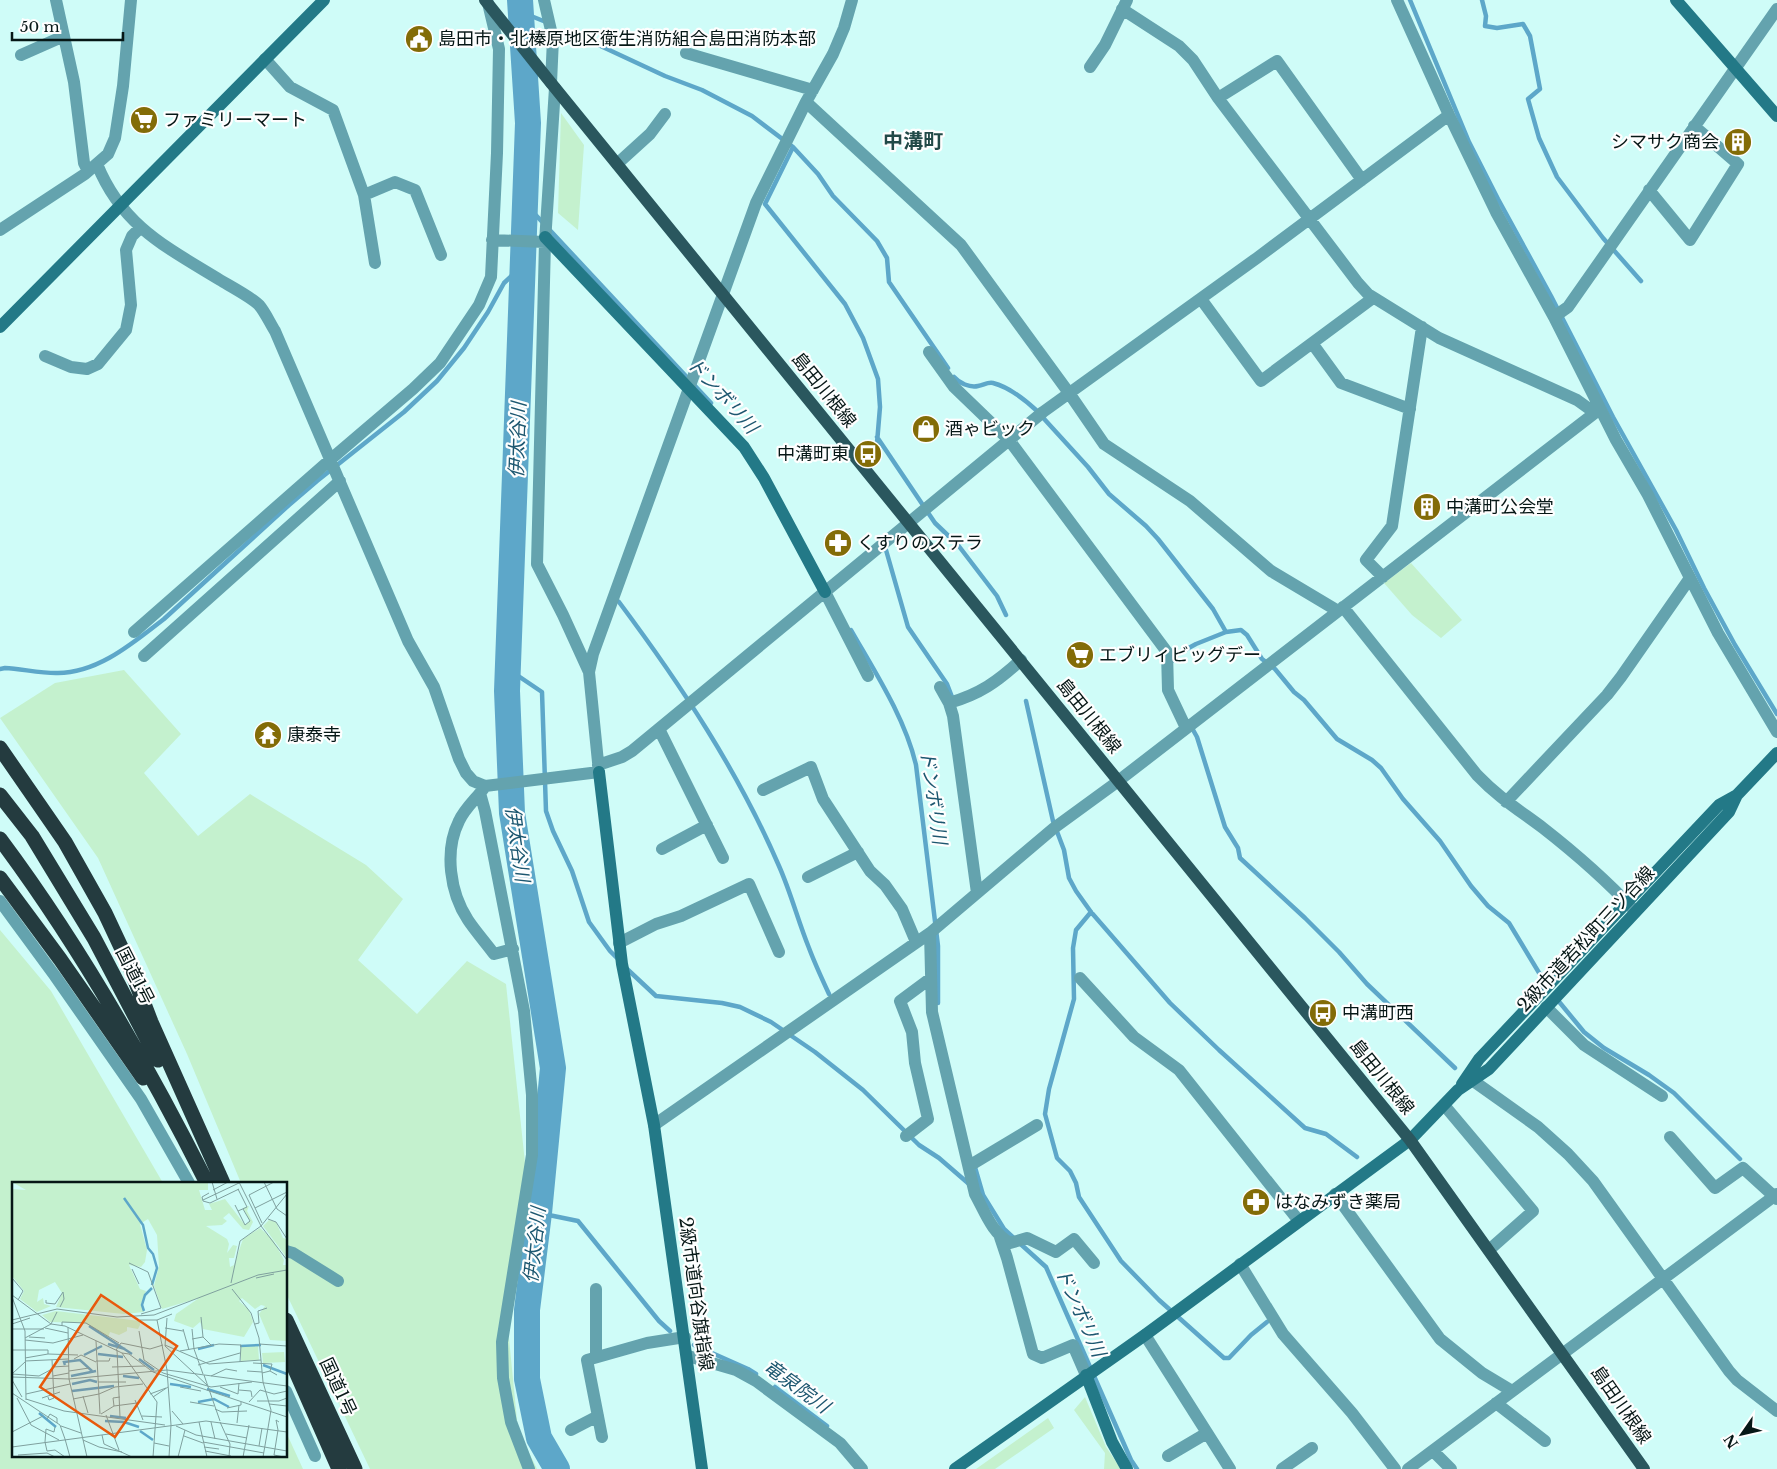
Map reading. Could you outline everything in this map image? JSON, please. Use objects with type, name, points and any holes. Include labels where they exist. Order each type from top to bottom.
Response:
[{"type":"highway","points":[[0,748],[65,842],[105,913],[128,962],[151,1022],[222,1182]]},
{"type":"highway","name":"国道1号","points":[[0,795],[32,836],[94,938],[221,1182]]},
{"type":"highway","name":"国道1号","points":[[0,839],[74,948],[141,1056],[206,1182]]},
{"type":"highway","points":[[0,878],[60,959],[182,1133]]},
{"type":"highway","name":"国道1号","points":[[288,1324],[355,1469]]},
{"type":"highway","name":"国道1号","points":[[288,1354],[339,1469]]},
{"type":"main road","name":"島田川根線","points":[[487,1],[551,83],[1410,1140],[1644,1469]]},
{"type":"street","points":[[56,0],[74,82],[84,162],[93,168],[120,206],[140,228],[173,251],[259,304],[275,331],[408,641],[434,687],[459,759],[473,781],[485,788]]},
{"type":"street","points":[[0,230],[93,168],[108,154],[114,138],[123,86],[131,0]]},
{"type":"street","points":[[0,327],[324,0]]},
{"type":"street","points":[[544,0],[553,39],[545,240],[537,564],[563,614],[589,672],[599,769]]},
{"type":"street","points":[[589,672],[593,654],[756,203],[806,102],[834,54],[852,0]]},
{"type":"street","points":[[1397,0],[1448,115],[1496,212],[1554,317],[1597,411],[1648,495],[1741,673],[1777,732]]},
{"type":"street","points":[[1676,0],[1777,116]]},
{"type":"street","points":[[134,632],[413,389],[440,363],[479,304],[491,277],[497,153],[499,49],[487,1]]},
{"type":"street","points":[[1090,67],[1105,45],[1124,4],[1179,46],[1193,60],[1218,98],[1358,283],[1373,298],[1439,338],[1597,411]]},
{"type":"street","points":[[1554,317],[1568,307],[1777,9]]},
{"type":"street","points":[[20,55],[64,36]]},
{"type":"street","points":[[686,53],[813,90]]},
{"type":"street","points":[[265,59],[290,87],[333,110],[364,195],[375,263]]},
{"type":"street","points":[[1218,98],[1278,61],[1362,180]]},
{"type":"street","points":[[806,102],[961,245],[1104,444],[1190,502],[1271,571],[1341,609],[1477,775],[1494,793],[1588,864],[1631,907],[1479,1059],[1458,1090]]},
{"type":"street","points":[[617,164],[650,134],[664,114]]},
{"type":"street","points":[[513,949],[494,954],[467,919],[455,891],[451,865],[451,843],[459,821],[471,802],[485,788],[599,769],[632,752],[933,502],[1069,393],[1201,299],[1448,115]]},
{"type":"street","points":[[1649,190],[1690,240],[1738,164],[1694,126]]},
{"type":"street","points":[[364,195],[396,182],[415,190],[441,255]]},
{"type":"street","points":[[45,356],[71,367],[87,369],[98,364],[126,330],[131,306],[126,250],[132,236],[140,228]]},
{"type":"street","points":[[492,240],[545,240],[744,447],[764,478],[868,676]]},
{"type":"street","points":[[1201,299],[1261,381],[1373,298]]},
{"type":"street","points":[[1382,576],[1366,560],[1392,526],[1422,327]]},
{"type":"street","points":[[1312,343],[1341,383],[1410,409]]},
{"type":"street","points":[[929,352],[954,387],[1009,440],[1167,652],[1168,690],[1186,728]]},
{"type":"street","points":[[654,1125],[930,933],[1054,828],[1597,411]]},
{"type":"street","points":[[144,656],[340,481]]},
{"type":"street","points":[[1506,802],[1607,695],[1690,578]]},
{"type":"street","points":[[949,703],[971,696],[993,683],[1021,660]]},
{"type":"street","points":[[940,688],[954,716],[977,894]]},
{"type":"street","points":[[658,729],[723,858]]},
{"type":"street","name":"2級市道若松町三ツ合線","points":[[955,1469],[1145,1335],[1298,1220],[1410,1140],[1458,1090],[1489,1068],[1546,1007],[1631,907],[1729,812],[1737,795],[1777,753]]},
{"type":"street","points":[[763,790],[811,767],[823,799],[870,871],[885,885],[902,909],[916,942]]},
{"type":"street","name":"2級市道向谷旗指線","points":[[599,769],[622,964],[654,1125],[688,1356],[702,1469]]},
{"type":"street","points":[[485,788],[486,811],[524,1011],[532,1095],[532,1155],[502,1342],[503,1378],[511,1422],[529,1469]]},
{"type":"street","points":[[662,850],[707,825]]},
{"type":"street","points":[[808,877],[858,852]]},
{"type":"street","points":[[619,943],[656,924],[681,916],[749,884],[778,952]]},
{"type":"street","points":[[0,901],[55,976],[140,1099],[188,1182]]},
{"type":"street","points":[[930,933],[932,1012],[975,1194],[1000,1238],[1008,1258],[1033,1354],[1042,1358],[1073,1345],[1112,1442],[1127,1469]]},
{"type":"street","points":[[906,1136],[928,1119],[915,1063],[912,1032],[900,1001],[931,978]]},
{"type":"street","points":[[1080,978],[1134,1037],[1179,1070],[1298,1220]]},
{"type":"street","points":[[1546,1007],[1584,1045],[1662,1096]]},
{"type":"street","points":[[1472,1080],[1538,1128],[1568,1154],[1593,1181],[1729,1371],[1737,1380],[1777,1411]]},
{"type":"street","points":[[1444,1105],[1533,1211],[1489,1250]]},
{"type":"street","points":[[969,1166],[1036,1125]]},
{"type":"street","points":[[1408,1469],[1562,1353],[1776,1197],[1743,1168],[1715,1188],[1670,1138]]},
{"type":"street","points":[[1335,1194],[1440,1339],[1482,1373],[1512,1391]]},
{"type":"street","points":[[1000,1238],[1010,1243],[1027,1238],[1056,1252],[1074,1239],[1094,1263]]},
{"type":"street","points":[[288,1252],[294,1253],[338,1281]]},
{"type":"street","points":[[1240,1264],[1283,1334],[1352,1413],[1395,1469]]},
{"type":"street","points":[[596,1288],[596,1358]]},
{"type":"street","points":[[1145,1335],[1230,1469]]},
{"type":"street","points":[[602,1437],[587,1360],[647,1343],[685,1337]]},
{"type":"street","points":[[688,1356],[736,1370],[756,1381],[840,1443],[862,1469]]},
{"type":"street","points":[[288,1395],[315,1456]]},
{"type":"street","points":[[1496,1403],[1545,1441]]},
{"type":"street","points":[[571,1430],[598,1416]]},
{"type":"street","points":[[1168,1456],[1207,1433]]},
{"type":"street","points":[[1282,1469],[1312,1448]]},
{"type":"street","points":[[1433,1451],[1450,1469]]},
{"type":"green space","points":[[561,113],[584,145],[578,230],[558,213]]},
{"type":"green space","points":[[1411,563],[1462,620],[1441,638],[1412,615],[1384,583]]},
{"type":"green space","points":[[124,670],[181,734],[144,773],[198,836],[250,794],[366,865],[403,899],[358,960],[417,1014],[467,961],[506,984],[526,1172],[506,1308],[518,1430],[537,1469],[370,1469],[288,1297],[288,1182],[241,1182],[187,1054],[98,858],[0,718],[55,683]]},
{"type":"green space","points":[[0,930],[51,991],[162,1182],[12,1182],[12,1456],[288,1456],[288,1436],[303,1469],[0,1469]]},
{"type":"green space","points":[[1085,1397],[1106,1447],[1121,1469],[1104,1469],[1105,1453],[1074,1410]]},
{"type":"green space","points":[[1048,1418],[1054,1428],[995,1469],[976,1469]]},
{"type":"waterway","name":"伊太谷川","points":[[520,0],[528,123],[507,691],[512,813],[553,1068],[539,1213],[527,1310],[527,1379],[539,1438],[557,1469]]},
{"type":"waterway","points":[[1410,0],[1469,142],[1498,199],[1551,296],[1613,417],[1676,530],[1704,588],[1735,645],[1777,714]]},
{"type":"waterway","points":[[1482,0],[1486,16],[1485,26],[1497,28],[1523,24],[1530,36],[1540,89],[1528,99],[1539,138],[1557,177],[1603,238],[1641,281]]},
{"type":"waterway","points":[[521,12],[546,22]]},
{"type":"waterway","points":[[577,35],[665,76],[702,90],[752,116],[793,147],[818,174],[833,196],[877,241],[887,258],[889,282],[948,368]]},
{"type":"waterway","points":[[793,147],[765,204],[845,304],[863,338],[878,379],[880,407],[876,455]]},
{"type":"waterway","name":"ドンボリ川","points":[[526,209],[532,211],[711,403]]},
{"type":"waterway","points":[[0,669],[56,673],[86,668],[100,663],[127,647],[164,619],[289,505],[404,412],[437,381],[464,348],[488,312],[504,283],[523,265]]},
{"type":"waterway","points":[[954,377],[968,386],[991,383],[1005,387],[1036,410],[1088,467],[1109,494],[1158,539],[1213,609],[1226,632],[1241,630],[1247,635],[1262,659],[1275,669],[1337,739],[1372,760],[1381,768],[1403,799],[1440,841],[1471,886],[1488,906],[1509,923],[1547,986]]},
{"type":"waterway","points":[[877,437],[935,523],[958,545],[997,596],[1006,615]]},
{"type":"waterway","points":[[886,550],[908,627],[947,684],[952,697]]},
{"type":"waterway","points":[[619,602],[686,697],[745,796],[779,866],[811,954],[829,994]]},
{"type":"waterway","name":"ドンボリ川","points":[[851,630],[897,713],[905,730],[916,765],[938,946],[938,1003]]},
{"type":"waterway","points":[[1172,661],[1172,657],[1196,644],[1226,632]]},
{"type":"waterway","points":[[508,669],[542,692],[546,811],[553,831],[572,871],[589,922],[619,960]]},
{"type":"waterway","points":[[1026,701],[1053,821],[1064,850],[1069,878],[1091,912],[1170,1003],[1219,1050],[1305,1128],[1326,1134],[1357,1157]]},
{"type":"waterway","points":[[1192,728],[1197,737],[1225,827],[1238,848],[1240,858],[1305,918],[1339,952],[1367,984],[1455,1068]]},
{"type":"waterway","points":[[1091,912],[1076,930],[1073,948],[1074,999],[1049,1089],[1045,1114],[1057,1158],[1070,1171],[1076,1183],[1079,1197],[1121,1261],[1159,1300],[1224,1358],[1229,1358],[1251,1335],[1267,1322]]},
{"type":"waterway","points":[[626,968],[656,996],[722,1003],[740,1007],[771,1022],[815,1052],[863,1090],[919,1145],[939,1158],[969,1184]]},
{"type":"waterway","points":[[1556,998],[1584,1032],[1604,1048],[1649,1075],[1674,1093],[1740,1159]]},
{"type":"waterway","name":"ドンボリ川","points":[[974,1164],[983,1195],[1004,1229],[1046,1267],[1131,1460],[1137,1469]]},
{"type":"waterway","name":"竜泉院川","points":[[539,1213],[578,1221],[659,1321],[670,1331]]},
{"type":"waterway","name":"竜泉院川","points":[[694,1345],[756,1374]]},
{"type":"waterway","name":"竜泉院川","points":[[775,1387],[827,1426]]},
{"type":"place","name":"島田市・北榛原地区衛生消防組合島田消防本部","points":[[419,39]]},
{"type":"place","name":"ファミリーマート","points":[[144,120]]},
{"type":"place","name":"シマサク商会","points":[[1738,142]]},
{"type":"place","name":"酒ゃビック","points":[[926,429]]},
{"type":"place","name":"中溝町東","points":[[868,454]]},
{"type":"place","name":"中溝町公会堂","points":[[1427,507]]},
{"type":"place","name":"くすりのステラ","points":[[838,543]]},
{"type":"place","name":"エブリィビッグデー","points":[[1080,655]]},
{"type":"place","name":"康泰寺","points":[[268,735]]},
{"type":"place","name":"中溝町西","points":[[1323,1013]]},
{"type":"place","name":"はなみずき薬局","points":[[1256,1202]]},
{"type":"district","name":"中溝町","points":[[913,141]]}]
